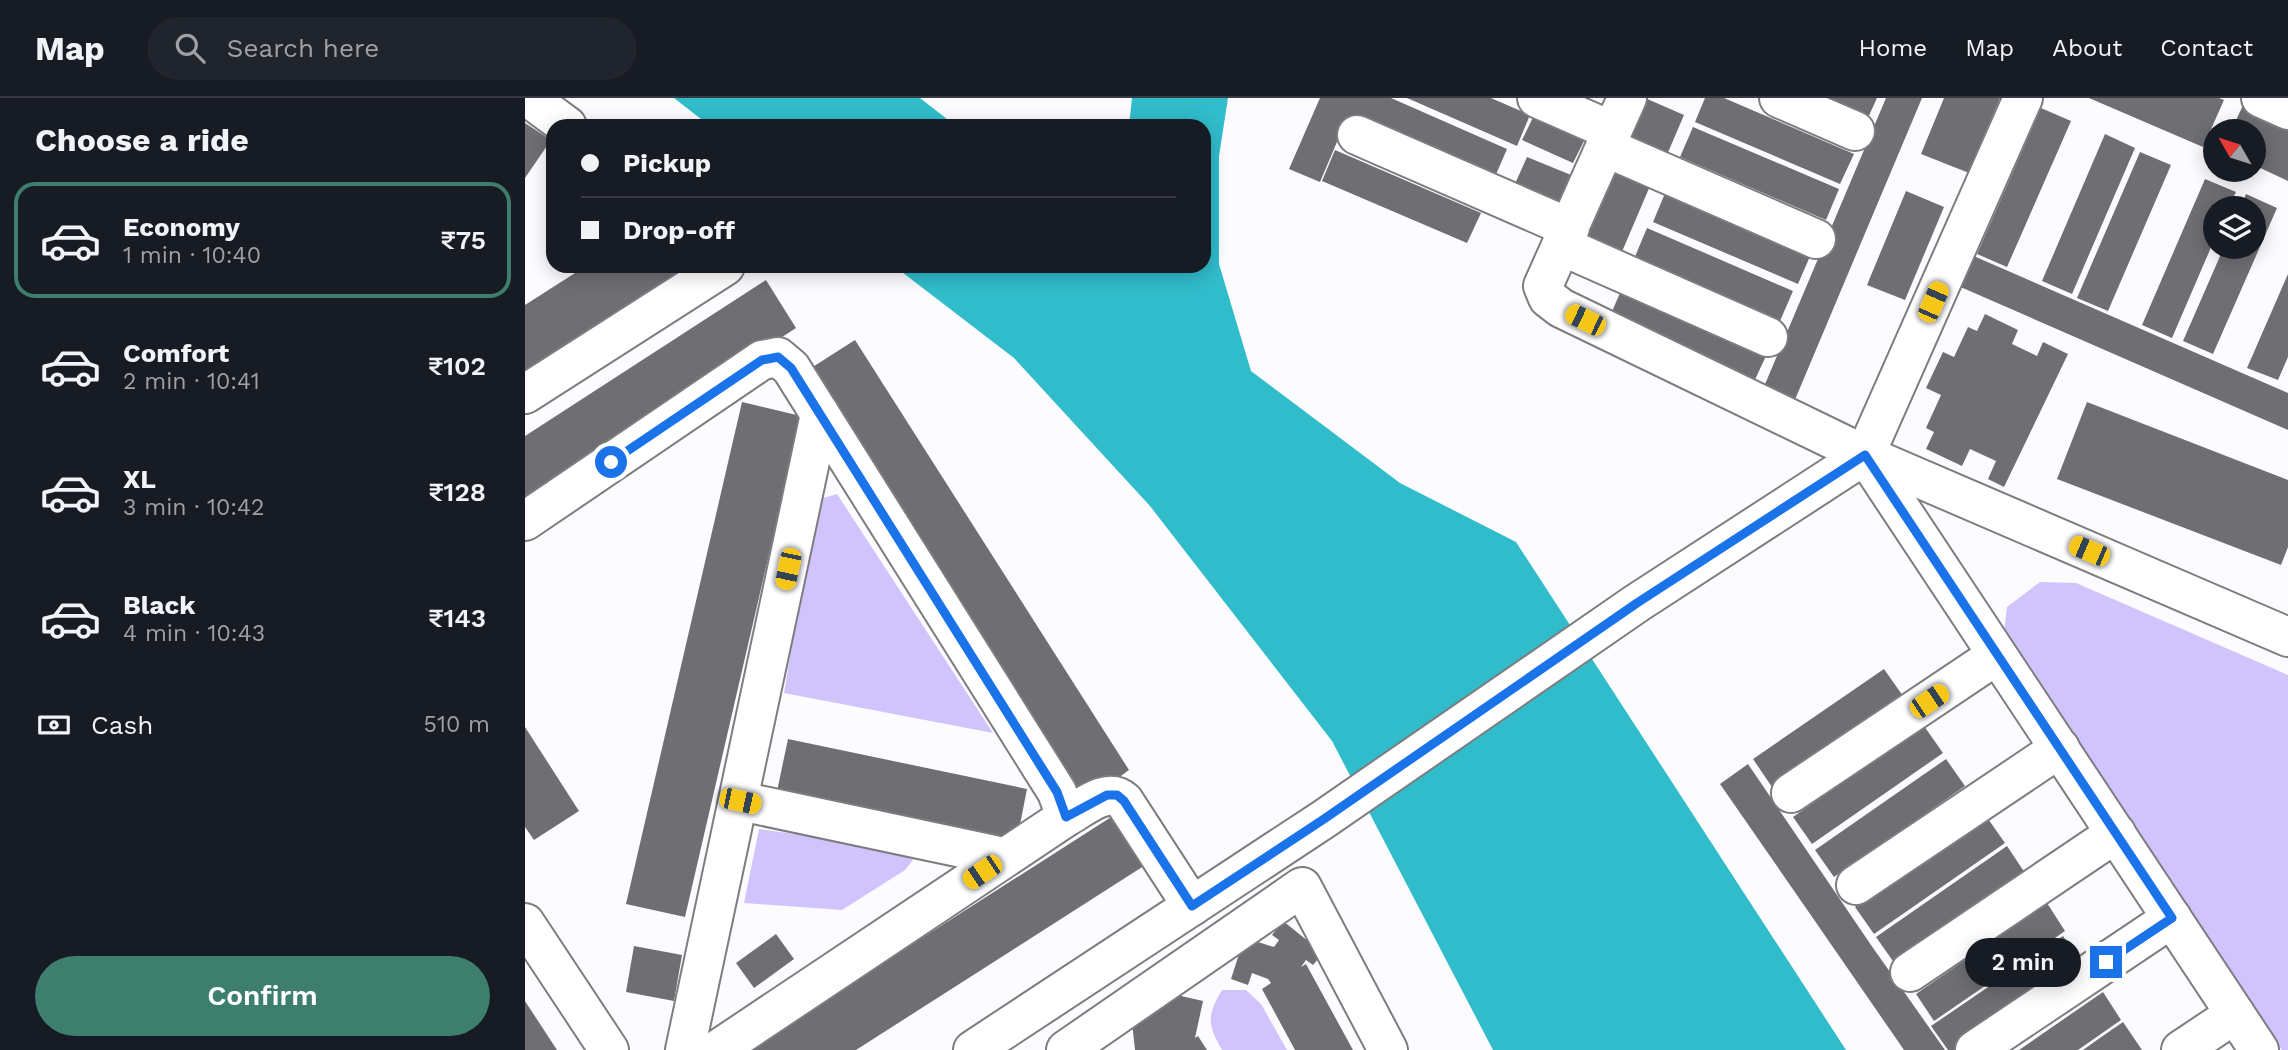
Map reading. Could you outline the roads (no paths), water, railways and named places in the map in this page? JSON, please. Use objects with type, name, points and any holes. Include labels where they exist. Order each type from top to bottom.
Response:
[{"type":"street","points":[[529,98],[558,119]]},
{"type":"street","points":[[1537,98],[1615,125],[1816,239]]},
{"type":"street","points":[[1779,98],[1855,131]]},
{"type":"street","points":[[973,1050],[1324,819],[1637,603],[1865,455],[2024,98]]},
{"type":"street","points":[[2261,98],[2288,110]]},
{"type":"street","points":[[1615,125],[1543,286],[1548,298],[1561,308],[1865,455],[2288,637]]},
{"type":"street","points":[[1357,135],[1768,337]]},
{"type":"street","points":[[525,394],[714,273]]},
{"type":"street","points":[[525,521],[762,360],[778,357],[791,368],[1057,792],[1066,817]]},
{"type":"street","points":[[685,1050],[820,414]]},
{"type":"street","points":[[1865,455],[2259,1050]]},
{"type":"street","points":[[1791,793],[1997,655]]},
{"type":"street","points":[[1856,885],[2060,748]]},
{"type":"street","points":[[717,1050],[1066,817],[1107,795],[1117,795],[1124,801],[1192,906]]},
{"type":"street","points":[[740,801],[1004,858]]},
{"type":"street","points":[[1910,972],[2116,834]]},
{"type":"street","points":[[1066,1050],[1116,1036],[1302,887],[1388,1050]]},
{"type":"street","points":[[1975,1050],[2172,918]]},
{"type":"street","points":[[525,923],[609,1050]]},
{"type":"street","points":[[1078,981],[1116,1036]]},
{"type":"street","points":[[2181,1050],[2235,1014]]},
{"type":"water","points":[[674,98],[920,98],[947,119],[701,119]]},
{"type":"water","points":[[1132,98],[1228,98],[1219,156],[1219,264],[1251,371],[1400,483],[1516,542],[1846,1050],[1493,1050],[1332,741],[1150,506],[1014,358],[903,273],[1211,273],[1211,119],[1130,119]]}]
